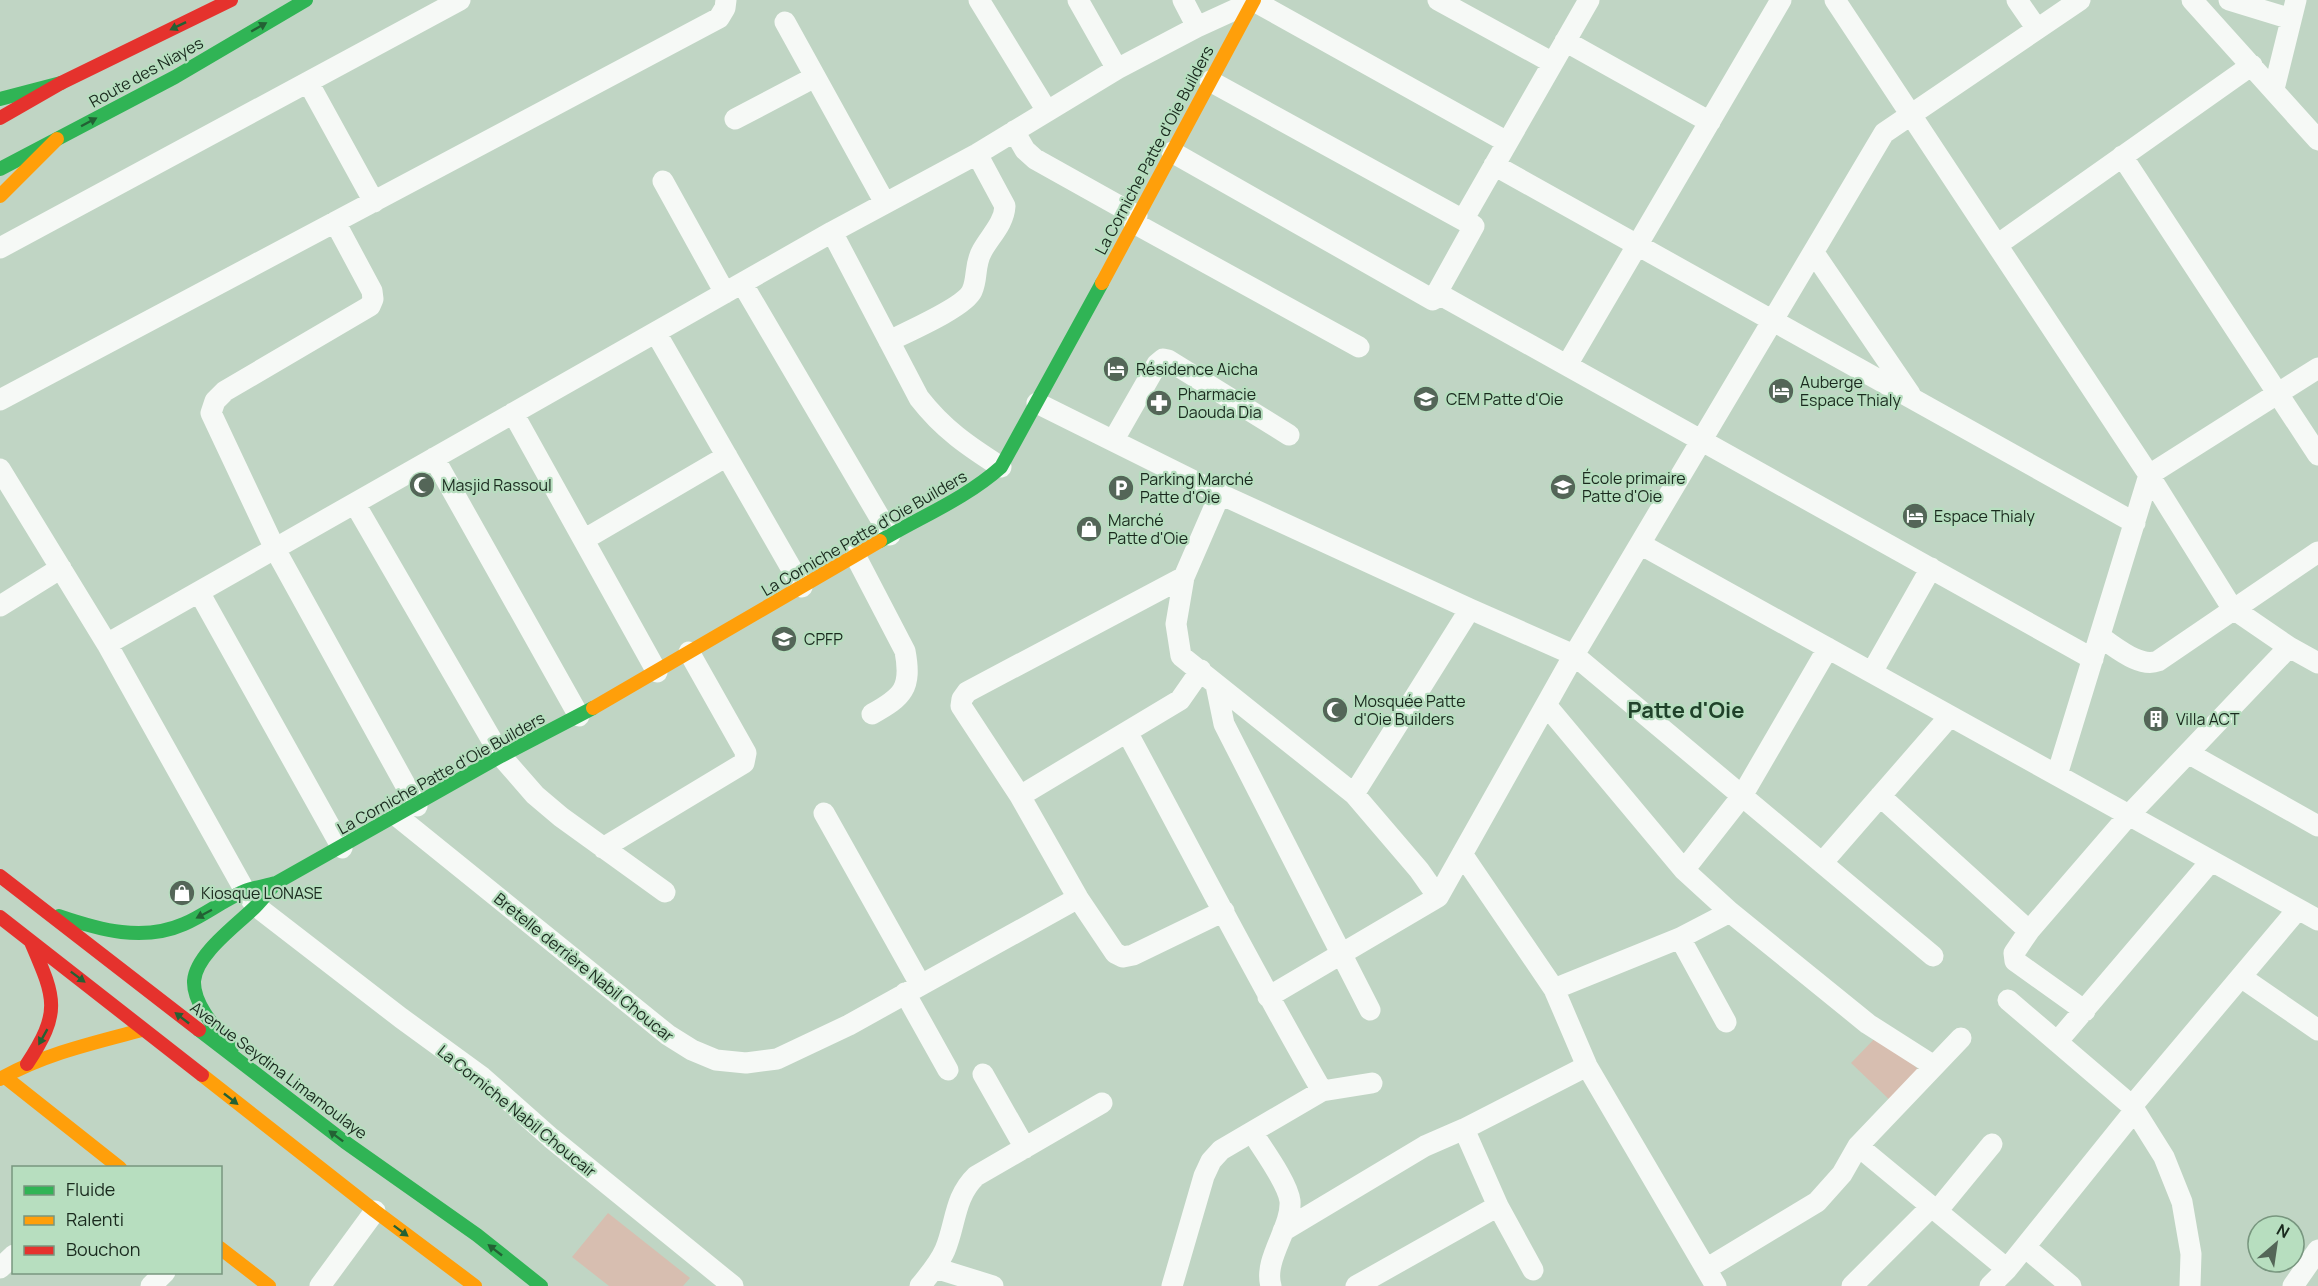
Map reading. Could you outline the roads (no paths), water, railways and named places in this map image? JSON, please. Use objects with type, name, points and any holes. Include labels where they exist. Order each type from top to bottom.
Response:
[{"type":"main road","name":"Route des Niayes","points":[[0,118],[61,83],[231,0]]},
{"type":"main road","name":"Route des Niayes","points":[[0,169],[175,76],[306,0]]},
{"type":"main road","name":"La Corniche Patte d'Oie Builders","points":[[251,898],[417,806],[501,756],[657,672],[855,555],[981,486],[1001,467],[1037,403],[1254,0]]},
{"type":"main road","points":[[0,99],[61,83]]},
{"type":"main road","points":[[0,196],[57,139]]},
{"type":"main road","name":"Avenue Seydina Limamoulaye","points":[[0,876],[256,1075],[345,1142],[477,1235],[541,1286]]},
{"type":"main road","points":[[40,909],[105,932],[157,933],[251,898]]},
{"type":"main road","points":[[251,898],[202,961],[194,980],[201,1005],[215,1028],[256,1075]]},
{"type":"main road","points":[[0,917],[90,986],[142,1030],[475,1286]]},
{"type":"main road","points":[[27,1064],[48,1027],[51,1014],[49,987],[31,942]]},
{"type":"main road","points":[[113,1166],[2,1078],[27,1064],[142,1030]]},
{"type":"main road","points":[[222,1250],[268,1286]]},
{"type":"street","points":[[0,248],[460,0]]},
{"type":"street","points":[[0,400],[719,18],[725,8],[726,0]]},
{"type":"street","points":[[980,0],[1047,111]]},
{"type":"street","points":[[1078,0],[1117,69]]},
{"type":"street","points":[[1183,0],[1197,27]]},
{"type":"street","points":[[107,644],[832,232],[977,154],[1117,69],[1254,0],[1507,142]]},
{"type":"street","points":[[1438,0],[1552,63]]},
{"type":"street","points":[[1462,220],[1589,0]]},
{"type":"street","points":[[1567,365],[1780,0]]},
{"type":"street","points":[[1834,0],[2149,475],[2232,608],[2289,647],[2318,663]]},
{"type":"street","points":[[2017,0],[2037,29]]},
{"type":"street","points":[[1268,997],[1342,956],[1438,897],[1574,655],[1884,133],[2080,0]]},
{"type":"street","points":[[2192,0],[2318,140]]},
{"type":"street","points":[[2229,0],[2294,9],[2274,89]]},
{"type":"street","points":[[785,22],[885,203]]},
{"type":"street","points":[[1565,41],[1710,122]]},
{"type":"street","points":[[1997,245],[2252,65]]},
{"type":"street","points":[[735,119],[815,77]]},
{"type":"street","points":[[1172,152],[1433,300],[1474,226],[1210,81]]},
{"type":"street","points":[[308,82],[374,201]]},
{"type":"street","points":[[1014,131],[1025,150],[1035,159],[1135,220],[1359,347]]},
{"type":"street","points":[[889,341],[960,304],[971,294],[975,283],[974,270],[978,258],[1005,215],[1005,206],[977,154]]},
{"type":"street","points":[[2122,156],[2318,455]]},
{"type":"street","points":[[1494,165],[2135,523]]},
{"type":"street","points":[[663,181],[734,288],[890,535]]},
{"type":"street","points":[[335,222],[372,291],[373,299],[370,306],[225,391],[215,401],[211,413],[275,549],[417,806]]},
{"type":"street","points":[[832,232],[919,398],[936,420],[964,444],[1001,467]]},
{"type":"street","points":[[1814,253],[1913,399]]},
{"type":"street","points":[[1437,293],[2093,659]]},
{"type":"street","points":[[656,333],[802,587]]},
{"type":"street","points":[[1113,441],[1157,364],[1163,359],[1289,435]]},
{"type":"street","points":[[2057,775],[2149,475],[2318,368]]},
{"type":"street","points":[[1037,403],[1220,494],[1574,655],[1933,956]]},
{"type":"street","points":[[513,413],[657,672]]},
{"type":"street","points":[[585,539],[727,456]]},
{"type":"street","points":[[434,458],[579,716]]},
{"type":"street","points":[[0,469],[107,644],[251,898]]},
{"type":"street","points":[[1220,494],[1184,577],[1176,624],[1181,656],[1354,794],[1419,870],[1438,897]]},
{"type":"street","points":[[356,504],[501,756],[535,795],[561,817],[665,892]]},
{"type":"street","points":[[1640,544],[2318,920]]},
{"type":"street","points":[[2100,637],[2142,662],[2150,664],[2158,661],[2232,608],[2318,552]]},
{"type":"street","points":[[855,555],[905,651],[909,668],[907,684],[900,696],[872,714]]},
{"type":"street","points":[[0,606],[61,568]]},
{"type":"street","points":[[1872,672],[1931,568]]},
{"type":"street","points":[[1184,577],[968,692],[962,699],[961,706],[1020,796],[1078,898],[1115,953],[1123,957],[1133,955],[1224,911]]},
{"type":"street","points":[[199,592],[342,848]]},
{"type":"street","points":[[1354,794],[1470,609]]},
{"type":"street","points":[[2085,1011],[2015,961],[2014,953],[2129,815],[2289,647]]},
{"type":"street","points":[[1684,870],[1742,796],[1828,648]]},
{"type":"street","points":[[603,848],[744,763],[747,758],[689,652]]},
{"type":"street","points":[[1020,796],[1180,700],[1201,670]]},
{"type":"street","points":[[1216,685],[1224,724],[1370,1010]]},
{"type":"street","points":[[1546,705],[1684,870],[1730,912],[1869,1024],[1934,1066]]},
{"type":"street","points":[[1822,863],[1950,716]]},
{"type":"street","points":[[1127,732],[1268,997],[1322,1091]]},
{"type":"street","points":[[2188,753],[2318,826]]},
{"type":"street","points":[[1880,796],[2030,931]]},
{"type":"street","points":[[824,813],[912,988],[948,1070]]},
{"type":"street","name":"Bretelle derrière Nabil Choucar","points":[[397,816],[668,1035],[692,1050],[716,1060],[746,1063],[777,1059],[849,1024],[1078,898]]},
{"type":"street","points":[[1462,854],[1554,989],[1587,1066],[1711,1277],[1817,1202],[1842,1173],[1858,1146],[1961,1038]]},
{"type":"street","points":[[2056,1042],[2085,1011],[2211,861]]},
{"type":"street","name":"La Corniche Nabil Choucair","points":[[251,898],[401,1018],[482,1077],[551,1138],[733,1286]]},
{"type":"street","points":[[1990,1286],[2025,1247],[2134,1108],[2298,909]]},
{"type":"street","points":[[1554,989],[1680,938],[1730,912]]},
{"type":"street","points":[[1680,938],[1726,1022]]},
{"type":"street","points":[[2241,977],[2318,1030]]},
{"type":"street","points":[[2008,1000],[2134,1108],[2164,1157],[2182,1202],[2191,1254],[2190,1286]]},
{"type":"street","points":[[1283,1231],[1425,1146],[1464,1129],[1587,1066]]},
{"type":"street","points":[[983,1074],[1024,1148]]},
{"type":"street","points":[[1172,1286],[1211,1161],[1221,1150],[1322,1091],[1372,1083]]},
{"type":"street","points":[[920,1286],[935,1268],[944,1251],[965,1186],[976,1176],[1102,1102]]},
{"type":"street","points":[[1464,1129],[1498,1206],[1533,1270]]},
{"type":"street","points":[[1252,1132],[1290,1199],[1290,1212],[1269,1280],[1271,1286]]},
{"type":"street","points":[[1852,1286],[1934,1209],[1992,1144]]},
{"type":"street","points":[[1858,1146],[2007,1269]]},
{"type":"street","points":[[1356,1286],[1498,1206]]},
{"type":"street","points":[[320,1286],[375,1211]]},
{"type":"street","points":[[2025,1247],[2071,1286]]},
{"type":"street","points":[[2293,1286],[2318,1250]]},
{"type":"street","points":[[0,1268],[12,1257]]},
{"type":"street","points":[[935,1268],[993,1286]]},
{"type":"street","points":[[151,1286],[163,1274]]},
{"type":"place","name":"Résidence Aicha","points":[[1116,369]]},
{"type":"place","name":"Auberge Espace Thialy","points":[[1781,391]]},
{"type":"place","name":"CEM Patte d'Oie","points":[[1426,399]]},
{"type":"place","name":"Pharmacie Daouda Dia","points":[[1159,403]]},
{"type":"place","name":"Masjid Rassoul","points":[[422,485]]},
{"type":"place","name":"École primaire Patte d'Oie","points":[[1563,487]]},
{"type":"place","name":"Parking Marché Patte d'Oie","points":[[1121,488]]},
{"type":"place","name":"Espace Thialy","points":[[1915,516]]},
{"type":"place","name":"Marché Patte d'Oie","points":[[1089,529]]},
{"type":"place","name":"CPFP","points":[[784,639]]},
{"type":"place","name":"Mosquée Patte d'Oie Builders","points":[[1335,710]]},
{"type":"place","name":"Villa ACT","points":[[2156,719]]},
{"type":"place","name":"Kiosque LONASE","points":[[182,893]]},
{"type":"district","name":"Patte d'Oie","points":[[1686,710]]}]
